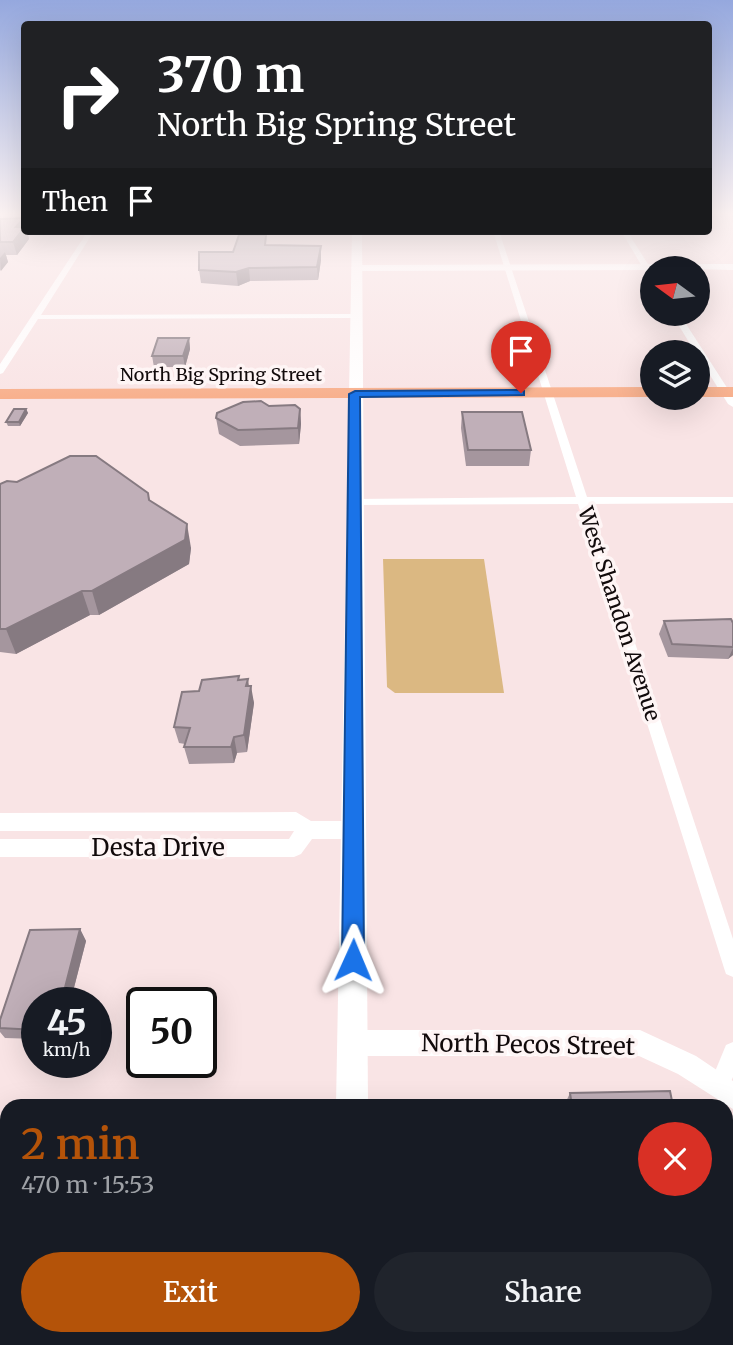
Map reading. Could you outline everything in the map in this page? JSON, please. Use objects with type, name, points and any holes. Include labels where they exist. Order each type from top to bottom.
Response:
[{"type":"highway","name":"North Big Spring Street","points":[[0,394],[640,392]]},
{"type":"highway","points":[[710,393],[731,396]]},
{"type":"main road","points":[[352,1099],[356,277]]},
{"type":"street","points":[[0,371],[61,277]]},
{"type":"street","name":"West Shandon Avenue","points":[[510,277],[732,964]]},
{"type":"street","points":[[35,317],[356,316]]},
{"type":"street","points":[[684,326],[731,396]]},
{"type":"street","points":[[354,502],[733,500]]},
{"type":"street","name":"Desta Drive","points":[[0,822],[296,821],[307,831],[355,830]]},
{"type":"street","name":"Desta Drive","points":[[0,848],[294,848],[307,831]]},
{"type":"street","name":"North Pecos Street","points":[[352,1043],[640,1043],[687,1065],[726,1091]]},
{"type":"street","points":[[726,1091],[733,1052]]},
{"type":"shaded area","points":[[383,559],[484,559],[504,693],[395,693],[387,687]]},
{"type":"building","points":[[158,338],[189,338],[183,356],[152,356]]},
{"type":"building","points":[[261,401],[269,406],[295,405],[300,409],[298,428],[238,430],[216,418],[217,413],[243,402]]},
{"type":"building","points":[[14,409],[26,409],[19,422],[6,422]]},
{"type":"building","points":[[462,412],[522,412],[531,450],[468,450]]},
{"type":"building","points":[[70,456],[96,456],[148,493],[149,500],[187,524],[185,540],[92,591],[82,591],[6,629],[0,629],[0,484],[7,481],[17,482]]},
{"type":"building","points":[[731,619],[733,647],[672,644],[664,621]]},
{"type":"building","points":[[239,676],[238,680],[248,679],[246,686],[251,686],[244,735],[234,737],[231,747],[184,747],[190,728],[174,727],[182,692],[199,691],[202,680]]},
{"type":"building","points":[[80,929],[65,987],[21,987],[21,1029],[0,1028],[0,1020],[30,930]]},
{"type":"building","points":[[670,1091],[672,1099],[571,1099],[570,1093]]},
{"type":"route","points":[[353,960],[355,394],[521,393]]}]
